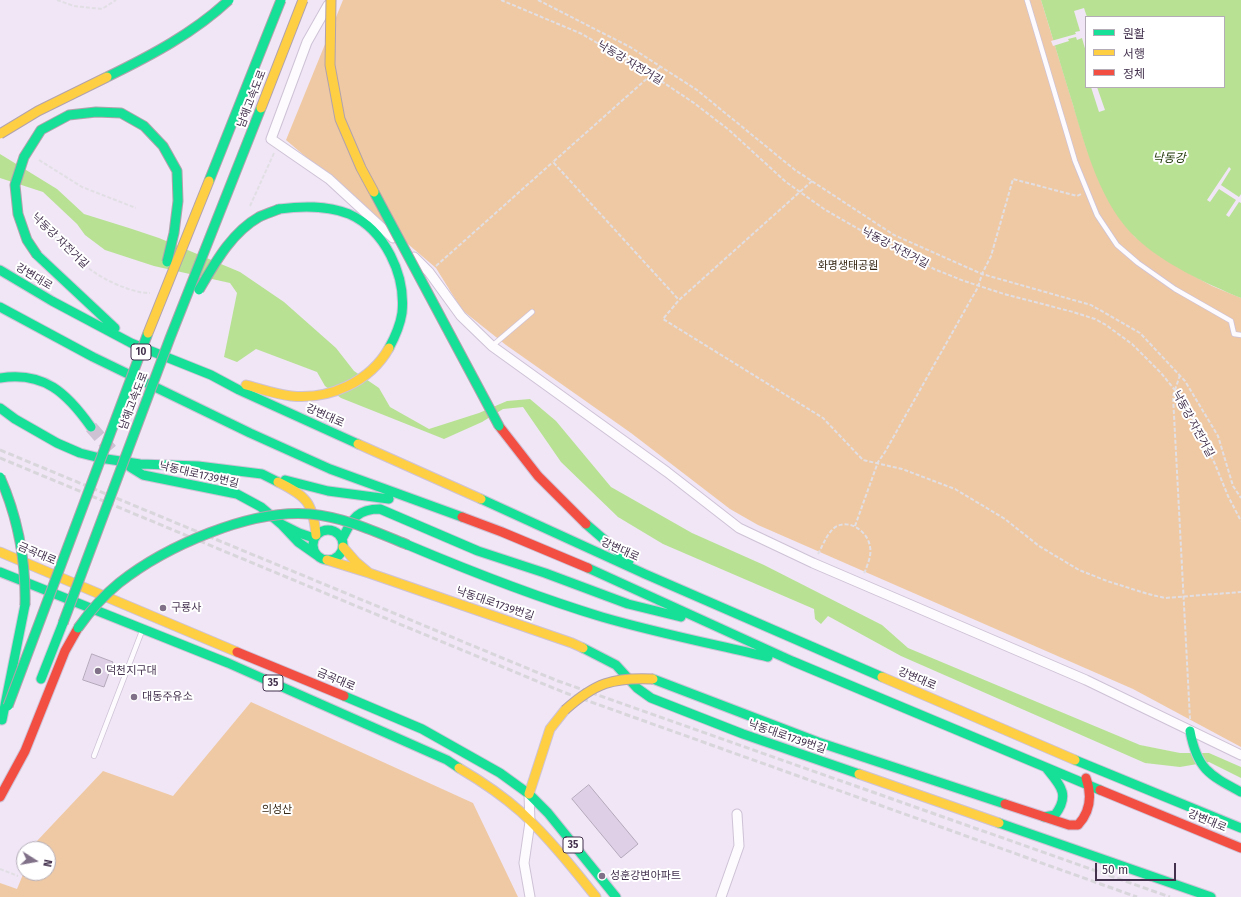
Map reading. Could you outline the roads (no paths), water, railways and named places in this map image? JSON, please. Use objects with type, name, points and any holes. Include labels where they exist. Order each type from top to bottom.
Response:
[{"type":"main road","points":[[0,134],[59,101],[180,38],[211,16],[229,0]]},
{"type":"main road","name":"남해고속도로","points":[[1,723],[148,334],[281,0]]},
{"type":"main road","name":"남해고속도로","points":[[39,686],[170,338],[304,0]]},
{"type":"main road","points":[[331,0],[330,65],[340,119],[361,168],[499,426],[538,476],[590,528],[645,574]]},
{"type":"main road","points":[[131,344],[37,254],[27,240],[18,214],[15,185],[24,157],[42,130],[69,115],[96,112],[121,113],[144,126],[163,146],[177,171],[178,201],[174,233],[148,334]]},
{"type":"main road","points":[[170,338],[219,256],[243,229],[258,218],[279,209],[301,206],[338,211],[350,215],[364,223],[375,232],[389,252],[395,266],[402,294],[402,309],[399,327],[394,341],[374,369],[360,380],[342,389],[327,393],[292,396],[211,376]]},
{"type":"main road","name":"강변대로","points":[[0,270],[52,301],[131,344],[211,376],[645,574],[1075,760],[1241,828]]},
{"type":"main road","name":"강변대로","points":[[0,307],[93,357],[250,433],[330,469],[502,532],[613,578],[792,661],[1089,786],[1241,848]]},
{"type":"main road","points":[[0,378],[19,376],[34,378],[52,385],[82,414],[91,427]]},
{"type":"main road","points":[[0,408],[15,419],[70,449],[100,458],[140,464],[198,466],[262,474],[328,491],[365,495],[435,507]]},
{"type":"main road","name":"낙동대로1739번길","points":[[130,467],[143,475],[237,494],[261,507],[281,524]]},
{"type":"main road","points":[[262,474],[296,491],[305,498],[312,512],[315,524],[313,548],[318,556]]},
{"type":"main road","points":[[0,477],[15,517],[21,541],[26,584],[25,605],[7,705]]},
{"type":"main road","points":[[281,524],[305,550],[327,560],[337,557],[340,553],[342,543],[352,518],[361,511],[370,508],[380,509],[477,550],[626,603],[665,614],[705,621]]},
{"type":"main road","points":[[0,796],[25,751],[65,651],[78,628],[93,607],[112,589],[146,564],[192,540],[250,520],[290,514],[316,515],[349,521],[500,582],[540,597],[602,617],[743,652],[792,661]]},
{"type":"main road","points":[[281,524],[299,533],[315,536]]},
{"type":"main road","points":[[315,536],[321,531],[330,530],[338,533],[342,543],[356,562],[369,573]]},
{"type":"main road","name":"금곡대로","points":[[0,552],[228,663],[447,760],[472,775],[508,801],[575,870],[596,897]]},
{"type":"main road","name":"낙동대로1739번길","points":[[327,560],[572,643],[616,665],[637,688],[650,698],[736,731],[1211,897]]},
{"type":"main road","name":"금곡대로","points":[[0,572],[145,622],[422,729],[500,773],[529,794],[548,813],[616,897]]},
{"type":"main road","points":[[529,794],[550,729],[565,710],[582,694],[602,683],[615,679],[635,677],[653,679],[818,742],[1069,825],[1078,825],[1085,820],[1090,801],[1089,786],[1085,776],[1075,760]]},
{"type":"main road","points":[[1190,731],[1192,744],[1201,765],[1213,777],[1241,792]]},
{"type":"main road","points":[[0,790],[15,749]]},
{"type":"main road","points":[[1044,817],[1055,815],[1060,810],[1064,799],[1061,786],[1047,768]]},
{"type":"street","points":[[331,0],[307,42],[271,139],[329,179],[429,272],[461,316],[492,346],[667,472],[739,528],[813,563],[1086,680],[1241,755]]},
{"type":"street","points":[[529,794],[530,822],[524,863],[530,897]]},
{"type":"street","points":[[721,897],[739,846],[737,814]]},
{"type":"lane","points":[[1027,0],[1075,161],[1097,215],[1117,245],[1138,264],[1175,289],[1231,321],[1234,334],[1241,335]]},
{"type":"lane","points":[[492,346],[532,312]]},
{"type":"lane","points":[[94,756],[145,622]]},
{"type":"water","name":"낙동강","points":[[1041,0],[1241,0],[1241,298],[1213,286],[1172,264],[1136,238],[1124,225],[1104,193],[1083,140]]},
{"type":"water","points":[[0,154],[57,189],[84,214],[159,238],[240,272],[284,302],[336,348],[354,371],[379,388],[390,407],[429,429],[479,413],[507,401],[530,399],[556,421],[611,487],[692,533],[764,565],[882,625],[908,648],[1140,745],[1180,753],[1209,753],[1241,767],[1241,778],[1209,762],[1180,767],[1145,763],[901,656],[828,616],[821,624],[815,619],[814,609],[663,544],[618,517],[561,462],[523,407],[503,409],[482,422],[444,439],[341,398],[325,386],[317,372],[256,349],[237,362],[224,357],[237,293],[230,283],[154,266],[105,250],[85,235],[77,224],[43,192],[0,178]]},
{"type":"tunnel","points":[[91,427],[111,450]]},
{"type":"railway","points":[[0,450],[558,681],[1170,897]]},
{"type":"railway","points":[[0,458],[563,692],[1137,897]]},
{"type":"place","name":"구룡사","points":[[163,608]]},
{"type":"place","name":"덕천지구대","points":[[98,671]]},
{"type":"place","name":"대동주유소","points":[[134,697]]},
{"type":"place","name":"성훈강변아파트","points":[[602,876]]},
{"type":"park label","name":"화명생태공원","points":[[848,266]]},
{"type":"park label","name":"의성산","points":[[277,810]]}]
